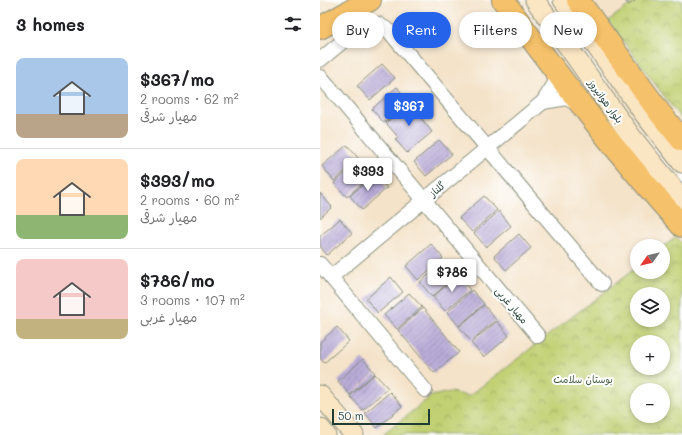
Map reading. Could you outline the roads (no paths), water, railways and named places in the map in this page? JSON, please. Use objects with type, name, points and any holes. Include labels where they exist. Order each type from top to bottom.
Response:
[{"type":"highway","points":[[320,28],[370,0]]},
{"type":"highway","points":[[503,0],[583,108],[639,178],[682,226]]},
{"type":"highway","points":[[578,0],[660,113],[682,140]]},
{"type":"main road","name":"بلوار هوانیروز","points":[[535,0],[631,136],[682,199]]},
{"type":"main road","points":[[563,0],[644,114],[682,163]]},
{"type":"main road","points":[[320,395],[354,435]]},
{"type":"main road","points":[[320,428],[326,435]]},
{"type":"street","points":[[320,60],[365,23],[378,24],[388,30],[602,284]]},
{"type":"street","points":[[543,102],[555,83],[555,71]]},
{"type":"street","name":"مهیار غربی","points":[[321,78],[538,336]]},
{"type":"street","points":[[543,102],[567,98],[583,108]]},
{"type":"street","name":"گلناز","points":[[331,277],[543,102]]},
{"type":"street","points":[[320,264],[425,390]]},
{"type":"park label","name":"بوستان سلامت","points":[[583,379]]}]
